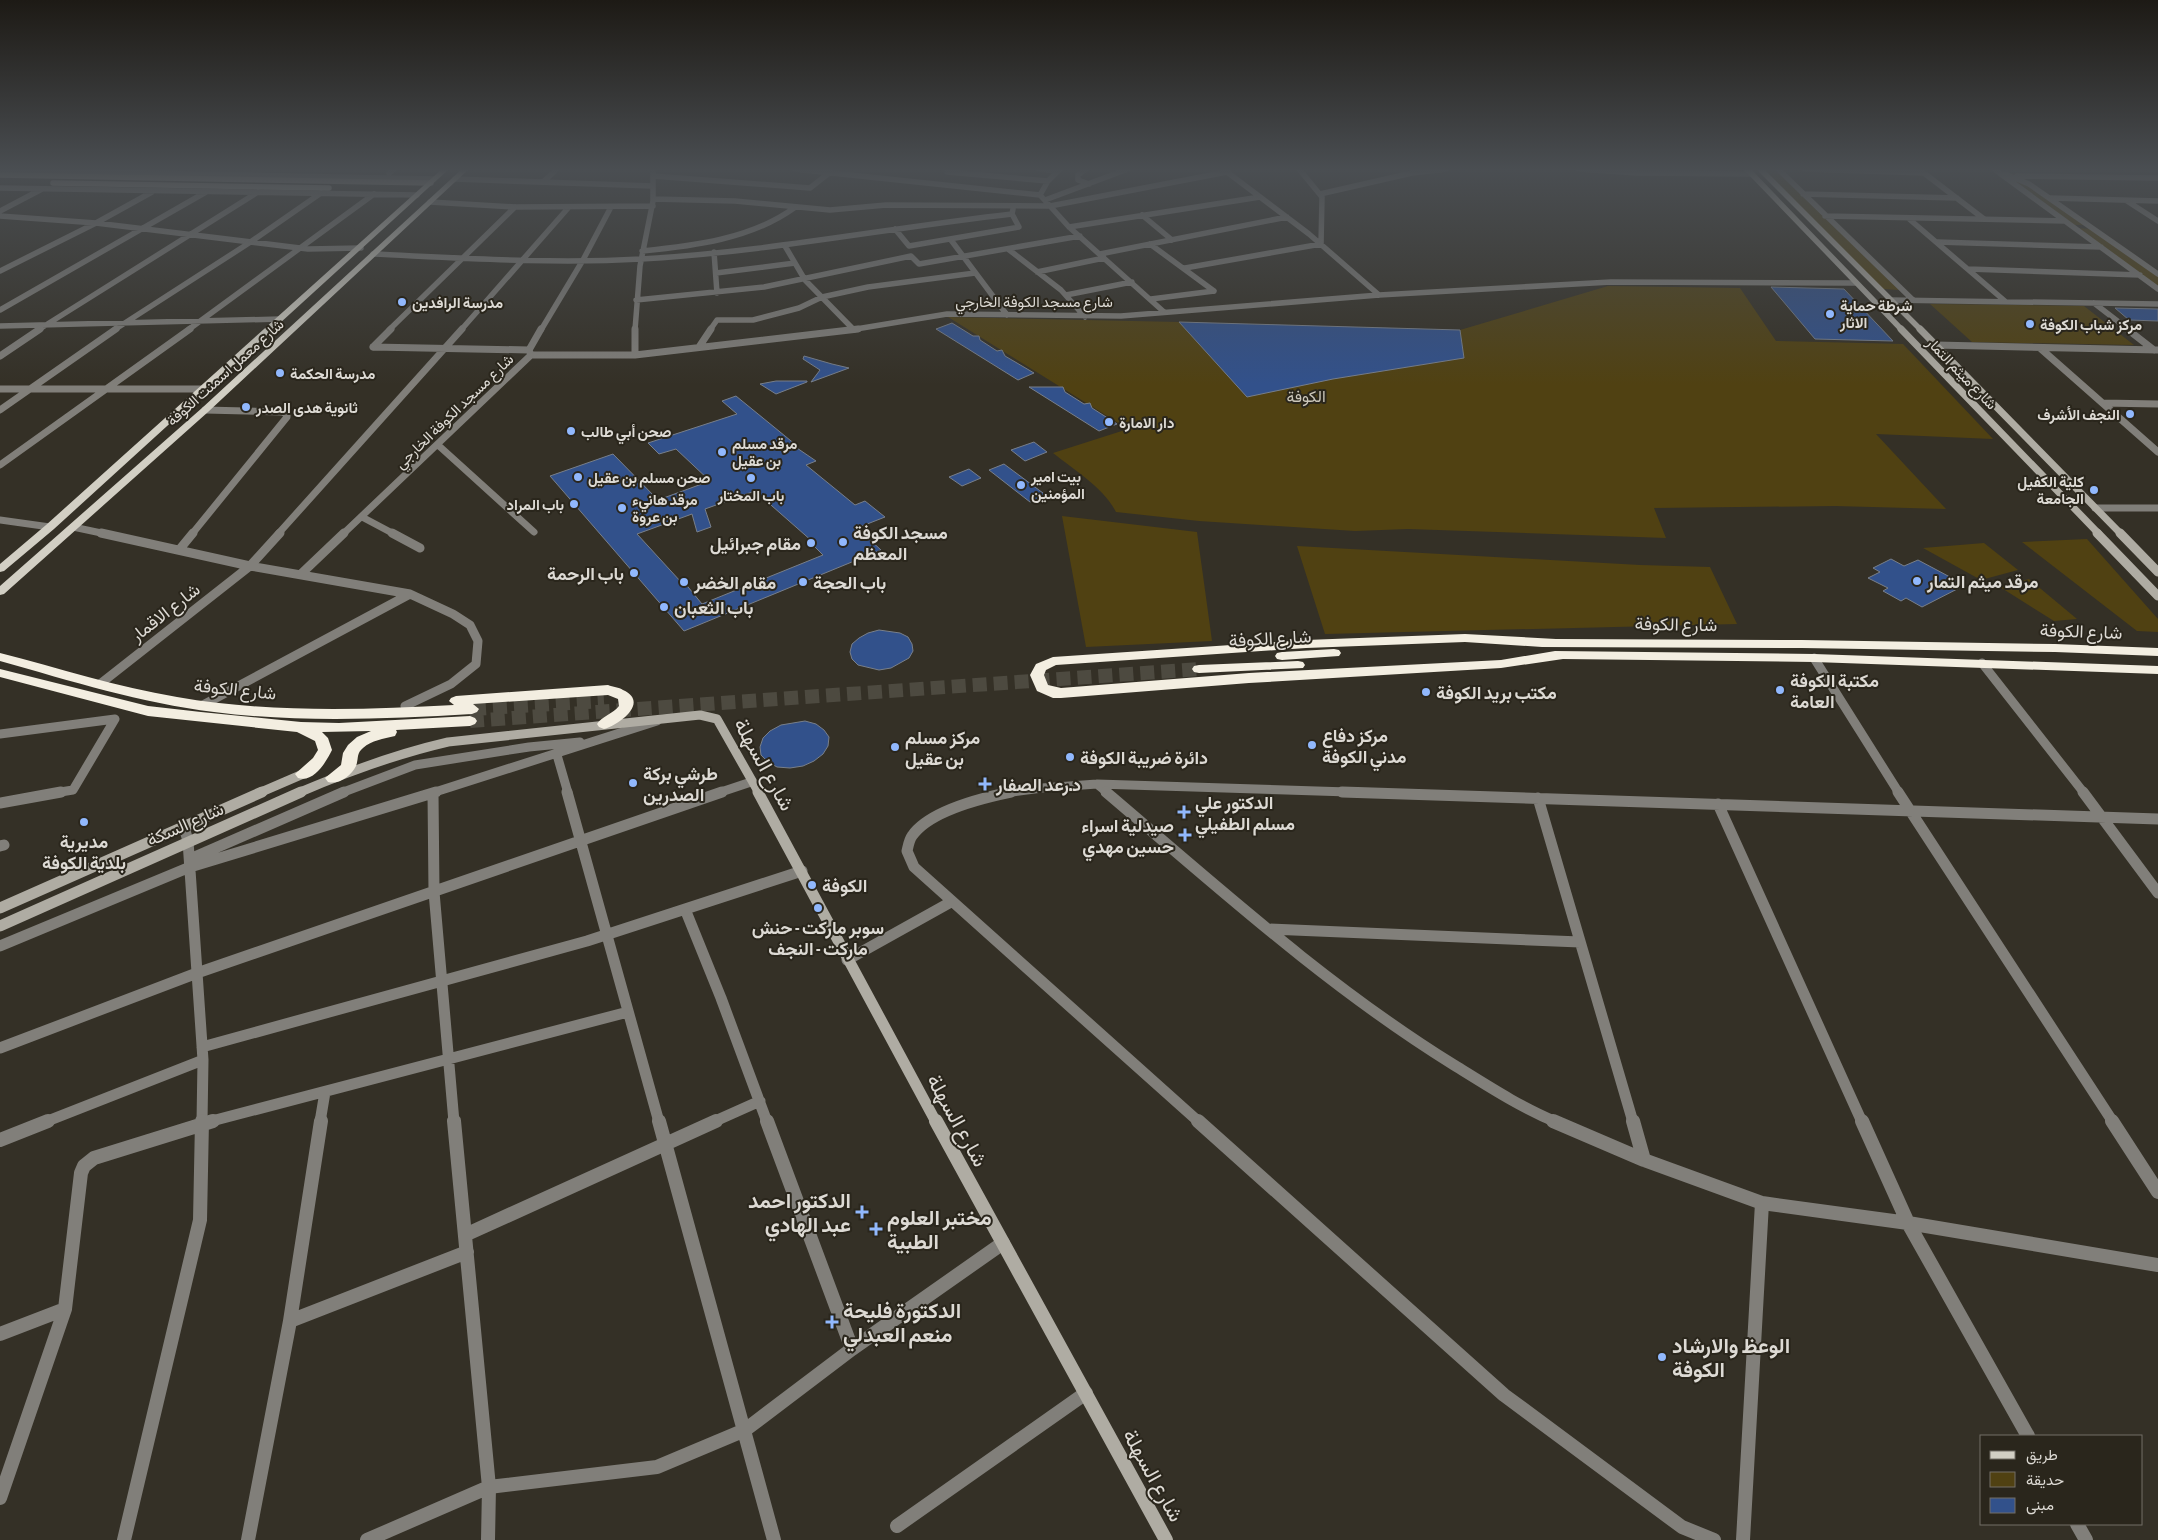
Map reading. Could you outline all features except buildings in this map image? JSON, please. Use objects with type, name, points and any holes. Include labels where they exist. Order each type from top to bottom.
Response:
[{"type":"highway","points":[[1552,642],[1465,638],[1298,645],[1053,661],[1040,667],[1037,675],[1042,688],[1053,693],[1061,693],[1249,678],[1501,664],[1564,655]]},
{"type":"highway","name":"شارع الكوفة","points":[[2158,652],[2055,648],[1552,642],[1196,665],[1564,655],[1814,658],[2158,670]]},
{"type":"highway","points":[[2055,648],[2072,658],[2074,661],[2070,666]]},
{"type":"highway","points":[[2121,652],[2115,656],[2117,660],[2135,670]]},
{"type":"highway","name":"شارع الكوفة","points":[[0,657],[100,684],[202,705],[264,712],[466,718]]},
{"type":"highway","name":"شارع الكوفة","points":[[0,673],[148,711],[301,727],[338,728],[466,718]]},
{"type":"highway","points":[[264,712],[405,706],[608,690],[616,691],[628,702],[627,706],[618,717],[604,724]]},
{"type":"highway","points":[[333,778],[348,768],[350,753],[354,746],[367,738],[384,733],[431,728],[466,718]]},
{"type":"highway","points":[[301,727],[320,738],[324,750],[318,762],[303,774]]},
{"type":"main road","name":"شارع معمل اسمنت الكوفة","points":[[0,569],[50,527],[182,406],[369,241]]},
{"type":"main road","name":"شارع معمل اسمنت الكوفة","points":[[0,592],[224,393],[387,241]]},
{"type":"main road","points":[[200,390],[205,395],[224,393]]},
{"type":"main road","points":[[182,406],[197,403],[207,408]]},
{"type":"street","points":[[0,271],[60,241]]},
{"type":"street","points":[[0,310],[122,241]]},
{"type":"street","points":[[0,356],[180,241]]},
{"type":"street","points":[[233,241],[302,248],[361,248]]},
{"type":"street","points":[[0,410],[125,323],[252,241]]},
{"type":"street","points":[[0,466],[312,241]]},
{"type":"street","points":[[479,241],[373,348],[446,348],[530,352],[593,241]]},
{"type":"street","name":"شارع الاقمار","points":[[100,684],[250,566],[446,348],[539,241]]},
{"type":"street","points":[[634,355],[636,300],[644,241]]},
{"type":"street","points":[[642,251],[678,248],[707,241]]},
{"type":"street","points":[[373,254],[522,260],[641,259],[786,246],[819,241]]},
{"type":"street","points":[[905,241],[909,246],[945,241]]},
{"type":"street","points":[[952,241],[1007,315]]},
{"type":"street","points":[[636,300],[717,293],[805,280],[911,256],[919,264],[1053,241]]},
{"type":"street","points":[[1085,241],[1164,312]]},
{"type":"street","points":[[1037,272],[1167,241]]},
{"type":"street","points":[[1316,241],[1379,295]]},
{"type":"street","name":"شارع ميثم التمار","points":[[1815,241],[2158,596]]},
{"type":"street","name":"شارع ميثم التمار","points":[[1831,241],[2158,572]]},
{"type":"street","points":[[1851,241],[1912,300]]},
{"type":"street","points":[[2093,241],[2158,289]]},
{"type":"street","points":[[2110,241],[2158,274]]},
{"type":"street","points":[[1937,242],[2006,302]]},
{"type":"street","points":[[1937,242],[2101,247]]},
{"type":"street","points":[[1150,244],[1214,291],[1150,300]]},
{"type":"street","points":[[1185,268],[1320,244]]},
{"type":"street","points":[[786,246],[805,280],[854,330]]},
{"type":"street","points":[[1008,249],[1066,295],[1085,317]]},
{"type":"street","points":[[714,252],[717,293]]},
{"type":"street","points":[[716,273],[795,263]]},
{"type":"street","points":[[1968,270],[2140,275]]},
{"type":"street","points":[[699,347],[717,320],[753,320],[799,308],[822,297],[868,287],[975,273]]},
{"type":"street","points":[[1066,295],[1132,282]]},
{"type":"street","name":"شارع مسجد الكوفة الخارجي","points":[[300,574],[438,446],[530,352],[634,355],[854,330],[927,316],[1007,315],[1085,317],[1379,295],[1611,282],[1855,283]]},
{"type":"street","points":[[1890,300],[2158,304]]},
{"type":"street","points":[[2094,303],[2156,350]]},
{"type":"street","points":[[0,326],[280,319]]},
{"type":"street","points":[[1936,345],[2156,350]]},
{"type":"street","points":[[2040,348],[2158,452]]},
{"type":"street","points":[[0,389],[200,390]]},
{"type":"street","points":[[2102,403],[2158,404]]},
{"type":"street","points":[[179,550],[287,417],[287,414],[282,412],[207,408]]},
{"type":"street","points":[[1998,430],[2020,431]]},
{"type":"street","points":[[438,446],[534,532]]},
{"type":"street","points":[[2095,508],[2158,508]]},
{"type":"street","points":[[362,518],[420,548]]},
{"type":"street","points":[[0,520],[50,527]]},
{"type":"street","points":[[73,527],[250,566],[410,594],[453,614],[470,625],[478,641],[476,664],[461,679],[443,691],[405,706]]},
{"type":"street","points":[[202,705],[410,594]]},
{"type":"street","points":[[1814,658],[1910,811],[2158,1192]]},
{"type":"street","points":[[1982,663],[2103,817],[2158,893]]},
{"type":"street","name":"شارع السكة","points":[[0,926],[333,778],[385,759],[448,742],[700,715],[716,719]]},
{"type":"street","points":[[190,863],[433,793],[666,719]]},
{"type":"street","name":"شارع السهلة","points":[[716,719],[802,871],[847,960],[1166,1540]]},
{"type":"street","points":[[0,734],[115,720],[73,790],[0,803]]},
{"type":"street","points":[[0,946],[190,863],[372,780],[415,765],[529,746],[596,741]]},
{"type":"street","points":[[557,754],[746,1430],[774,1540]]},
{"type":"street","name":"شارع السكة","points":[[0,908],[303,774]]},
{"type":"street","points":[[0,1048],[197,973],[751,782]]},
{"type":"street","points":[[1714,1540],[1682,1527],[1504,1395],[951,902],[909,862],[906,855],[907,843],[920,826],[930,820],[986,798],[1022,790],[1097,784],[2158,819]]},
{"type":"street","points":[[1097,784],[1296,954],[1420,1044],[1527,1110],[1644,1160],[1762,1203],[1908,1223],[2158,1265]]},
{"type":"street","points":[[433,793],[434,892],[448,1060],[489,1487],[488,1540]]},
{"type":"street","points":[[1538,798],[1644,1160]]},
{"type":"street","points":[[1718,804],[1908,1223],[2027,1435]]},
{"type":"street","points":[[124,1540],[200,1220],[202,1053],[190,863],[188,841],[184,827]]},
{"type":"street","points":[[0,1140],[202,1053],[607,934],[802,871]]},
{"type":"street","points":[[847,960],[951,902]]},
{"type":"street","points":[[684,909],[760,1101],[852,1349]]},
{"type":"street","points":[[1268,929],[1580,942]]},
{"type":"street","points":[[0,1498],[65,1309],[81,1173],[84,1166],[94,1158],[202,1124],[628,1012]]},
{"type":"street","points":[[248,1540],[290,1321],[326,1092]]},
{"type":"street","points":[[465,1235],[760,1101]]},
{"type":"street","points":[[1743,1540],[1762,1203]]},
{"type":"street","points":[[367,1540],[489,1487],[657,1467],[746,1430],[852,1349],[1003,1243]]},
{"type":"street","points":[[290,1321],[466,1252]]},
{"type":"street","points":[[0,1334],[65,1309]]},
{"type":"street","points":[[897,1526],[1086,1393]]},
{"type":"street","points":[[2078,1525],[2086,1540]]},
{"type":"green space","points":[[1834,241],[1849,241],[1899,290],[1883,289]]},
{"type":"green space","points":[[2095,241],[2107,241],[2158,276],[2158,287]]},
{"type":"green space","points":[[1608,286],[1740,288],[1776,341],[1903,344],[1993,439],[1876,434],[1946,509],[1835,506],[1654,508],[1666,538],[1408,529],[1355,531],[1199,521],[1116,512],[1096,487],[1053,453],[1128,429],[948,317],[1179,322],[1247,397],[1333,379],[1464,358],[1460,330]]},
{"type":"green space","name":"مركز شباب الكوفة","points":[[1930,304],[2084,306],[2134,345],[1972,342]]},
{"type":"green space","points":[[1062,516],[1197,532],[1212,641],[1086,647]]},
{"type":"green space","points":[[2087,539],[2158,619],[2158,632],[2137,631],[2022,542]]},
{"type":"green space","points":[[1984,543],[2018,570],[1981,580],[1923,548]]},
{"type":"green space","points":[[1297,546],[1640,565],[1710,567],[1737,624],[1325,634]]},
{"type":"green space","points":[[2029,579],[2077,619],[2054,621],[2000,587]]},
{"type":"tunnel","points":[[470,721],[1199,669]]},
{"type":"tunnel","points":[[472,709],[604,701]]},
{"type":"place","name":"مدرسة الرافدين","points":[[402,302]]},
{"type":"place","name":"شرطة حماية الاثار","points":[[1830,314]]},
{"type":"place","name":"مركز شباب الكوفة","points":[[2030,324]]},
{"type":"place","name":"مدرسة الحكمة","points":[[280,373]]},
{"type":"place","name":"ثانوية هدى الصدر","points":[[246,407]]},
{"type":"place","name":"النجف الأشرف","points":[[2130,414]]},
{"type":"place","name":"دار الامارة","points":[[1109,422]]},
{"type":"place","name":"صحن أبي طالب","points":[[571,431]]},
{"type":"place","name":"مرقد مسلم بن عقيل","points":[[722,452]]},
{"type":"place","name":"صحن مسلم بن عقيل","points":[[578,477]]},
{"type":"place","name":"باب المختار","points":[[751,478]]},
{"type":"place","name":"بيت امير المؤمنين","points":[[1021,485]]},
{"type":"place","name":"كلية الكفيل الجامعة","points":[[2094,490]]},
{"type":"place","name":"باب المراد","points":[[574,504]]},
{"type":"place","name":"مرقد هانيء بن عروة","points":[[622,508]]},
{"type":"place","name":"مسجد الكوفة المعظم","points":[[843,542]]},
{"type":"place","name":"مقام جبرائيل","points":[[811,543]]},
{"type":"place","name":"باب الرحمة","points":[[634,573]]},
{"type":"place","name":"مرقد ميثم التمار","points":[[1917,581]]},
{"type":"place","name":"مقام الخضر","points":[[684,582]]},
{"type":"place","name":"باب الحجة","points":[[803,582]]},
{"type":"place","name":"باب الثعبان","points":[[664,607]]},
{"type":"place","name":"مكتبة الكوفة العامة","points":[[1780,690]]},
{"type":"place","name":"مكتب بريد الكوفة","points":[[1426,692]]},
{"type":"place","name":"مركز دفاع مدني الكوفة","points":[[1312,745]]},
{"type":"place","name":"مركز مسلم بن عقيل","points":[[895,747]]},
{"type":"place","name":"دائرة ضريبة الكوفة","points":[[1070,757]]},
{"type":"place","name":"طرشي بركة الصدرين","points":[[633,783]]},
{"type":"place","name":"د.رعد الصفار","points":[[985,784]]},
{"type":"place","name":"الدكتور علي مسلم الطفيلي","points":[[1184,812]]},
{"type":"place","name":"مديرية بلدية الكوفة","points":[[84,822]]},
{"type":"place","name":"صيدلية اسراء حسين مهدي","points":[[1185,835]]},
{"type":"place","name":"الكوفة","points":[[812,885]]},
{"type":"place","name":"سوبر ماركت - حنش ماركت - النجف","points":[[818,908]]},
{"type":"place","name":"الدكتور احمد عبد الهادي","points":[[862,1212]]},
{"type":"place","name":"مختبر العلوم الطبية","points":[[876,1229]]},
{"type":"place","name":"الدكتورة فليحة منعم العبدلي","points":[[832,1322]]},
{"type":"place","name":"الوعظ والارشاد الكوفة","points":[[1662,1357]]},
{"type":"district","name":"الكوفة","points":[[1306,396]]}]
